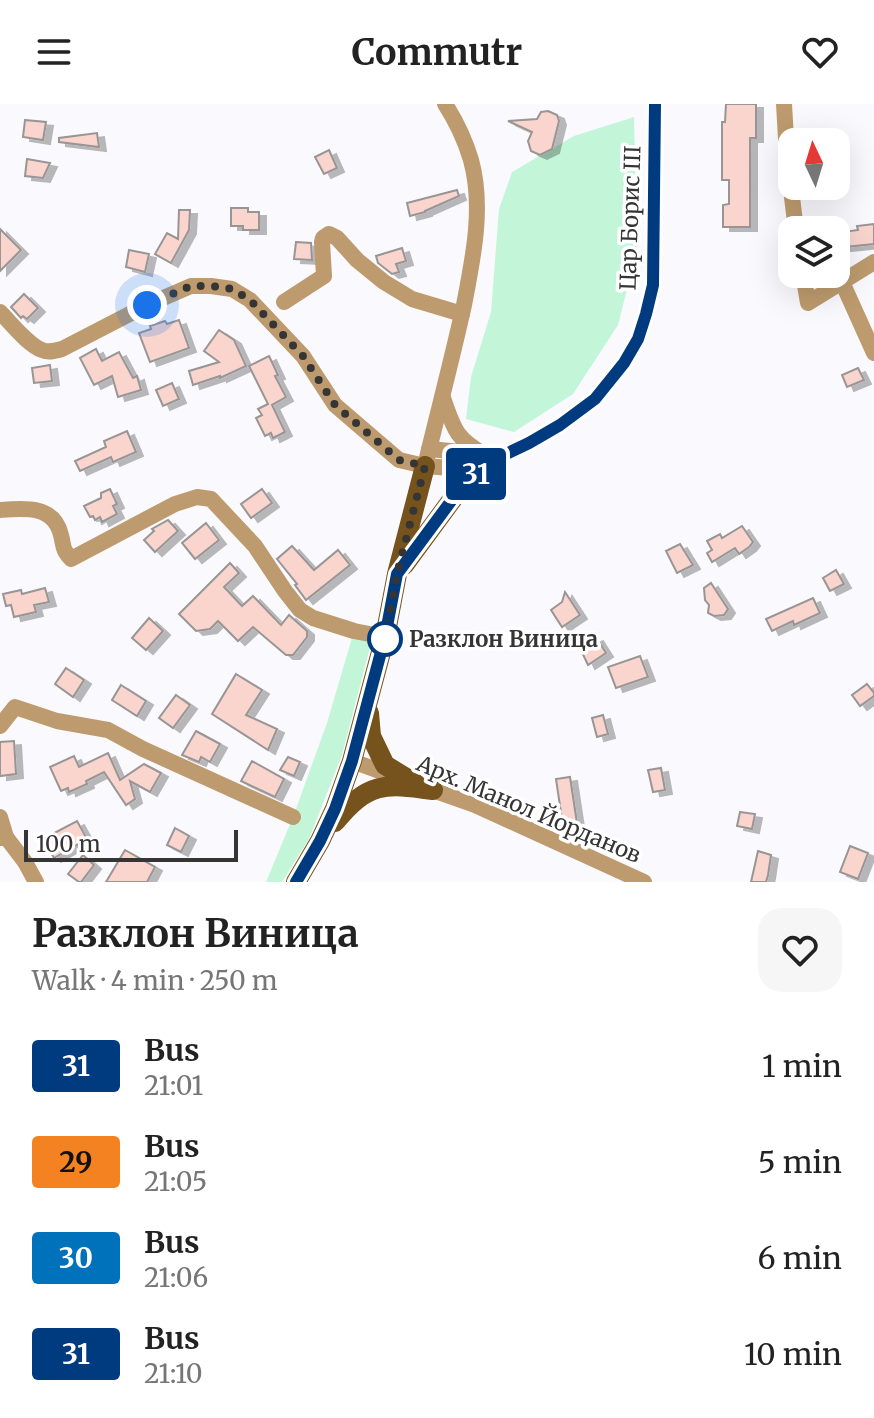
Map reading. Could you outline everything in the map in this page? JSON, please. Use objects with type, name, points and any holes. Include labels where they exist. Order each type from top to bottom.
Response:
[{"type":"main road","points":[[296,882],[335,809],[352,761],[427,458]]},
{"type":"main road","points":[[397,574],[457,493],[490,458]]},
{"type":"main road","points":[[369,700],[371,736],[385,765],[425,787]]},
{"type":"main road","points":[[320,841],[362,795],[389,786],[425,787]]},
{"type":"street","points":[[0,312],[33,344],[41,350],[52,352],[191,286],[232,289],[250,300],[303,356],[335,405],[399,460],[427,458],[462,314],[475,243],[476,191],[471,161],[445,104]]},
{"type":"street","name":"Цар Борис III","points":[[427,458],[451,468],[529,443],[595,399],[624,363],[638,339],[653,285],[655,104]]},
{"type":"street","points":[[784,104],[794,216]]},
{"type":"street","points":[[284,302],[324,276],[322,242],[329,234],[335,236],[357,260],[384,282],[412,299],[462,314]]},
{"type":"street","points":[[850,277],[874,262]]},
{"type":"street","points":[[805,288],[808,303],[832,288]]},
{"type":"street","points":[[845,288],[874,353]]},
{"type":"street","points":[[442,397],[460,438],[490,458]]},
{"type":"street","points":[[0,510],[41,510],[55,520],[63,549],[71,559],[175,504],[197,497],[211,499],[255,546],[300,610],[313,618],[385,637]]},
{"type":"street","points":[[0,726],[15,707],[57,721],[108,730],[293,817]]},
{"type":"street","name":"Арх. Манол Йорданов","points":[[352,761],[475,805],[644,882]]},
{"type":"street","points":[[0,817],[3,837],[25,862],[36,882]]},
{"type":"green space","points":[[634,117],[637,250],[618,325],[573,394],[514,432],[466,419],[471,377],[491,312],[499,209],[512,172],[574,136]]},
{"type":"green space","points":[[354,631],[373,636],[342,755],[309,839],[282,882],[266,882],[327,723]]},
{"type":"building","points":[[726,104],[756,104],[756,138],[750,138],[750,227],[723,227],[723,205],[729,204],[729,180],[722,180],[722,122],[725,122]]},
{"type":"building","points":[[541,112],[557,115],[559,121],[552,149],[540,155],[531,151],[528,141],[532,132],[508,121],[537,119]]},
{"type":"building","points":[[25,120],[46,122],[43,140],[23,137]]},
{"type":"building","points":[[97,133],[99,147],[59,142],[59,138]]},
{"type":"building","points":[[329,150],[337,168],[324,174],[315,157]]},
{"type":"building","points":[[27,159],[50,163],[43,178],[25,176]]},
{"type":"building","points":[[457,190],[459,196],[410,216],[407,203]]},
{"type":"building","points":[[231,208],[248,208],[248,212],[259,212],[259,230],[231,226]]},
{"type":"building","points":[[179,210],[190,210],[189,230],[171,263],[155,254],[167,233],[178,239]]},
{"type":"building","points":[[874,224],[874,244],[850,247],[850,231],[858,230],[857,226]]},
{"type":"building","points":[[0,229],[21,250],[0,271]]},
{"type":"building","points":[[296,242],[311,243],[312,260],[294,259]]},
{"type":"building","points":[[402,248],[406,261],[396,264],[399,272],[392,274],[378,263],[376,256]]},
{"type":"building","points":[[129,250],[149,254],[145,272],[126,267]]},
{"type":"building","points":[[24,294],[38,308],[27,319],[21,318],[11,307]]},
{"type":"building","points":[[179,320],[189,348],[150,362],[139,333],[165,321],[167,324]]},
{"type":"building","points":[[219,330],[234,340],[246,366],[220,378],[193,385],[189,371],[219,362],[204,351]]},
{"type":"building","points":[[96,349],[102,361],[119,352],[133,378],[137,376],[141,390],[118,397],[112,376],[94,385],[80,358]]},
{"type":"building","points":[[269,356],[286,397],[272,405],[285,432],[273,438],[271,433],[265,436],[256,418],[262,415],[258,409],[268,404],[249,366]]},
{"type":"building","points":[[50,365],[52,381],[34,383],[32,368]]},
{"type":"building","points":[[858,368],[864,380],[847,387],[842,375]]},
{"type":"building","points":[[172,383],[179,399],[163,406],[156,390]]},
{"type":"building","points":[[127,431],[136,452],[113,462],[111,457],[80,471],[75,461],[106,447],[104,441]]},
{"type":"building","points":[[110,489],[117,504],[113,506],[117,514],[102,522],[100,517],[95,520],[84,506],[101,498],[101,493]]},
{"type":"building","points":[[262,489],[272,503],[251,518],[241,504]]},
{"type":"building","points":[[168,520],[178,531],[155,552],[144,540],[154,531],[152,529]]},
{"type":"building","points":[[206,523],[219,540],[195,559],[182,543]]},
{"type":"building","points":[[742,526],[753,542],[749,547],[739,554],[735,548],[712,562],[707,553],[712,550],[707,541],[720,534],[722,538]]},
{"type":"building","points":[[680,544],[693,565],[677,573],[666,551]]},
{"type":"building","points":[[292,546],[314,570],[338,550],[350,565],[306,600],[277,559]]},
{"type":"building","points":[[230,563],[239,573],[224,587],[242,606],[253,596],[281,625],[289,615],[307,631],[307,637],[293,655],[286,655],[253,627],[238,641],[218,621],[210,629],[196,631],[179,614]]},
{"type":"building","points":[[836,570],[844,584],[830,591],[823,578]]},
{"type":"building","points":[[711,583],[728,609],[724,615],[708,613],[704,588]]},
{"type":"building","points":[[45,588],[49,602],[34,605],[36,612],[14,617],[11,605],[6,606],[3,594],[21,590],[22,594]]},
{"type":"building","points":[[565,592],[580,615],[562,627],[551,610],[562,602]]},
{"type":"building","points":[[813,598],[820,613],[772,631],[766,619]]},
{"type":"building","points":[[149,618],[163,631],[146,650],[132,638]]},
{"type":"building","points":[[596,637],[606,653],[588,665],[579,646]]},
{"type":"building","points":[[640,656],[648,677],[616,688],[608,667]]},
{"type":"building","points":[[66,668],[84,680],[73,697],[55,684]]},
{"type":"building","points":[[236,674],[262,690],[246,715],[277,729],[268,750],[212,714]]},
{"type":"building","points":[[867,684],[874,696],[860,706],[852,695]]},
{"type":"building","points":[[121,685],[146,701],[137,716],[112,700]]},
{"type":"building","points":[[176,695],[190,705],[173,728],[159,718]]},
{"type":"building","points":[[603,715],[608,734],[597,737],[592,718]]},
{"type":"building","points":[[196,731],[220,744],[210,762],[201,757],[199,762],[182,755]]},
{"type":"building","points":[[14,741],[16,774],[0,776],[0,742]]},
{"type":"building","points":[[108,753],[120,780],[144,764],[161,773],[150,792],[130,781],[135,799],[126,805],[104,772],[69,792],[68,788],[61,791],[50,767],[74,756],[79,767]]},
{"type":"building","points":[[288,757],[300,762],[294,776],[280,770]]},
{"type":"building","points":[[252,761],[284,779],[275,797],[241,781]]},
{"type":"building","points":[[661,768],[665,790],[653,792],[648,770]]},
{"type":"building","points":[[570,777],[577,823],[563,826],[556,779]]},
{"type":"building","points":[[740,812],[755,814],[752,829],[737,826]]},
{"type":"building","points":[[77,821],[87,839],[54,858],[43,839]]},
{"type":"building","points":[[175,828],[189,836],[181,852],[167,845]]},
{"type":"building","points":[[850,846],[868,853],[858,879],[840,872]]},
{"type":"building","points":[[125,850],[155,867],[147,882],[106,882]]},
{"type":"building","points":[[758,851],[771,855],[766,882],[751,882]]},
{"type":"building","points":[[83,855],[94,865],[79,882],[68,874]]},
{"type":"bus line","name":"31","points":[[296,882],[335,809],[352,761],[385,637],[397,574],[457,493],[485,464],[560,425],[595,399],[624,363],[638,339],[653,285],[655,104]]},
{"type":"place","name":"Разклон Виница","points":[[385,639]]},
{"type":"route","points":[[147,305],[191,286],[232,289],[250,300],[303,356],[335,405],[399,460],[425,466],[397,574],[385,639]]}]
